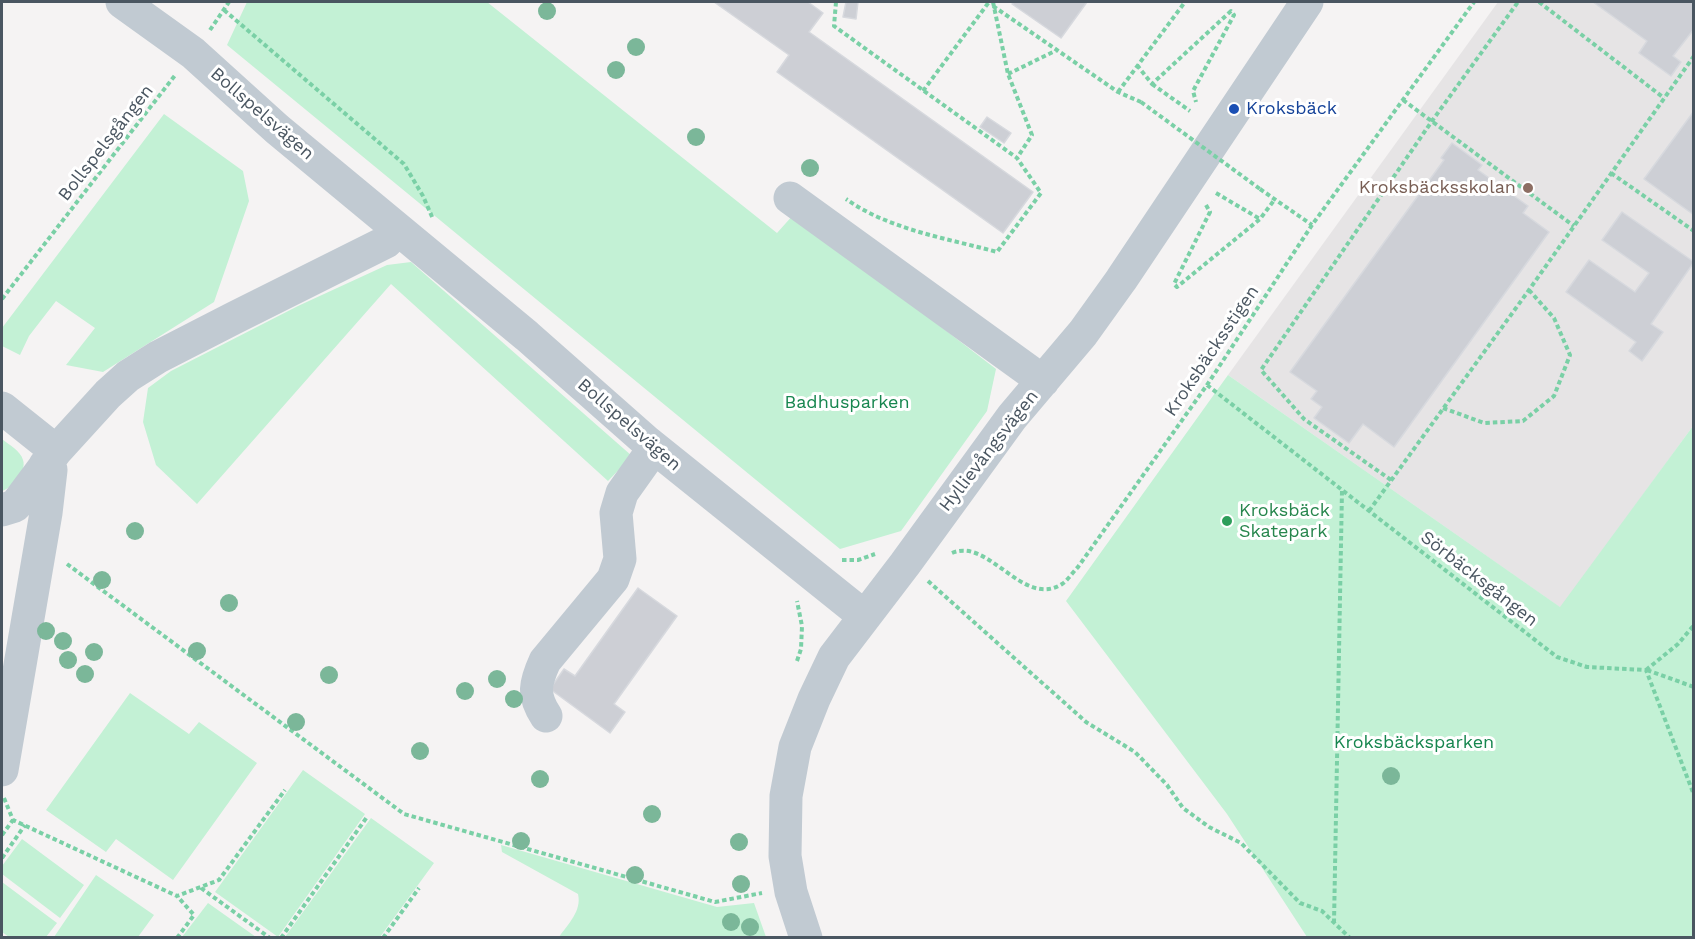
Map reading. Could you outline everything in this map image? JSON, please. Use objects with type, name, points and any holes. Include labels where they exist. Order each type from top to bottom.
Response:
[{"type":"street","name":"Bollspelsvägen","points":[[123,2],[193,53],[277,129],[527,336],[654,448],[864,616]]},
{"type":"street","name":"Hyllievångsvägen","points":[[806,938],[791,892],[785,856],[786,796],[795,747],[834,657],[1012,417],[1083,333],[1307,2]]},
{"type":"street","points":[[790,198],[1043,381]]},
{"type":"street","points":[[6,514],[51,458],[108,394],[128,376],[158,357],[386,242],[398,230]]},
{"type":"street","points":[[2,408],[51,458],[41,545],[28,611],[2,783]]},
{"type":"street","points":[[546,716],[539,705],[536,692],[538,676],[545,661],[613,579],[620,559],[616,513],[622,493],[654,448]]},
{"type":"path","name":"Bollspelsgången","points":[[2,299],[193,53],[229,2]]},
{"type":"path","points":[[836,2],[834,26],[1017,158],[1041,193],[997,252],[894,224],[866,212],[846,199]]},
{"type":"path","points":[[1118,92],[1185,2]]},
{"type":"path","name":"Kroksbäcksstigen","points":[[945,558],[954,551],[975,552],[1036,589],[1052,589],[1063,583],[1078,567],[1207,385],[1312,225],[1474,2]]},
{"type":"path","points":[[1391,480],[1304,419],[1261,370],[1432,122],[1518,2]]},
{"type":"path","points":[[1539,2],[1664,98]]},
{"type":"path","points":[[924,91],[992,3]]},
{"type":"path","points":[[992,3],[1118,92],[1141,102],[1312,225]]},
{"type":"path","points":[[992,3],[1008,74],[1032,135],[1017,158]]},
{"type":"path","points":[[224,10],[404,164],[434,220]]},
{"type":"path","points":[[1152,84],[1231,11],[1234,15],[1194,91],[1196,102]]},
{"type":"path","points":[[1008,74],[1057,50]]},
{"type":"path","points":[[1369,511],[1694,56]]},
{"type":"path","points":[[1137,65],[1152,84],[1190,111]]},
{"type":"path","points":[[1403,100],[1574,226]]},
{"type":"path","points":[[1611,173],[1694,231]]},
{"type":"path","points":[[1210,189],[1260,219]]},
{"type":"path","points":[[1202,200],[1210,212],[1174,284],[1177,287],[1260,219],[1275,199]]},
{"type":"path","points":[[1443,408],[1484,423],[1523,421],[1554,396],[1570,355],[1554,318],[1529,290]]},
{"type":"path","name":"Sörbäcksgången","points":[[1207,385],[1557,657],[1587,667],[1646,670],[1694,687]]},
{"type":"path","points":[[1334,923],[1342,490]]},
{"type":"path","points":[[41,545],[404,814],[715,902],[766,893]]},
{"type":"path","points":[[840,560],[858,560],[881,551]]},
{"type":"path","points":[[921,590],[933,573]]},
{"type":"path","points":[[927,580],[1086,722],[1135,752],[1167,785],[1183,808],[1209,827],[1242,843],[1300,903],[1322,912],[1350,938]]},
{"type":"path","points":[[1694,625],[1678,644],[1646,670],[1694,795]]},
{"type":"path","points":[[2,783],[13,820]]},
{"type":"path","points":[[177,896],[219,880],[285,790]]},
{"type":"path","points":[[281,938],[367,817]]},
{"type":"path","points":[[13,820],[177,896],[194,915],[177,938]]},
{"type":"path","points":[[2,835],[13,820]]},
{"type":"path","points":[[2,858],[25,825]]},
{"type":"path","points":[[200,888],[270,938]]},
{"type":"path","points":[[383,938],[419,888]]},
{"type":"shaded area","name":"Kroksbäcksskolan","points":[[1498,2],[1693,2],[1693,426],[1561,608],[1228,375]]},
{"type":"green space","name":"Badhusparken","points":[[247,2],[487,2],[777,233],[794,214],[996,369],[987,411],[901,531],[840,549],[227,45]]},
{"type":"green space","points":[[164,114],[243,171],[249,201],[214,302],[103,372],[66,365],[95,328],[56,301],[29,336],[20,355],[2,346],[2,328]]},
{"type":"green space","points":[[411,262],[632,456],[608,481],[391,284],[197,504],[156,465],[143,422],[148,388],[171,371],[298,306],[387,265]]},
{"type":"green space","name":"Kroksbäcksparken","points":[[1228,375],[1560,607],[1693,426],[1693,937],[1307,937],[1227,814],[1066,601]]},
{"type":"green space","points":[[2,439],[20,454],[24,465],[18,479],[2,491]]},
{"type":"green space","points":[[130,693],[189,734],[199,722],[257,763],[173,880],[116,839],[106,852],[46,810]]},
{"type":"green space","points":[[303,770],[365,814],[278,937],[215,892]]},
{"type":"green space","points":[[371,818],[434,863],[380,937],[285,937]]},
{"type":"green space","points":[[22,839],[84,885],[60,918],[2,874],[2,866]]},
{"type":"green space","points":[[501,845],[717,907],[754,903],[766,937],[559,937],[576,912],[578,894],[502,852]]},
{"type":"green space","points":[[96,875],[154,915],[138,937],[54,937]]},
{"type":"green space","points":[[2,882],[57,923],[46,937],[9,937],[2,932]]},
{"type":"green space","points":[[208,903],[256,937],[182,937]]},
{"type":"building","points":[[714,2],[808,2],[823,13],[809,32],[1033,192],[1003,233],[777,72],[789,55]]},
{"type":"building","points":[[846,2],[858,2],[856,19],[843,17]]},
{"type":"building","points":[[1014,2],[1087,2],[1061,38],[1012,4]]},
{"type":"building","points":[[1593,2],[1694,2],[1694,29],[1673,56],[1681,62],[1671,76],[1639,53],[1647,41]]},
{"type":"building","points":[[1694,111],[1694,215],[1644,179]]},
{"type":"building","points":[[987,117],[1011,133],[1004,143],[980,127]]},
{"type":"building","points":[[1452,143],[1482,165],[1478,170],[1528,206],[1523,213],[1549,232],[1394,447],[1363,424],[1349,443],[1314,418],[1322,407],[1311,399],[1317,391],[1290,372],[1444,160],[1441,158]]},
{"type":"building","points":[[1622,212],[1694,262],[1651,324],[1663,332],[1642,361],[1629,351],[1636,342],[1566,292],[1589,260],[1635,292],[1649,273],[1602,240]]},
{"type":"building","points":[[638,588],[677,616],[614,704],[625,712],[610,733],[550,689],[564,669],[575,676]]},
{"type":"place","name":"Kroksbäck","points":[[1234,109]]},
{"type":"place","name":"Kroksbäcksskolan","points":[[1528,188]]},
{"type":"place","name":"Kroksbäck Skatepark","points":[[1227,521]]}]
